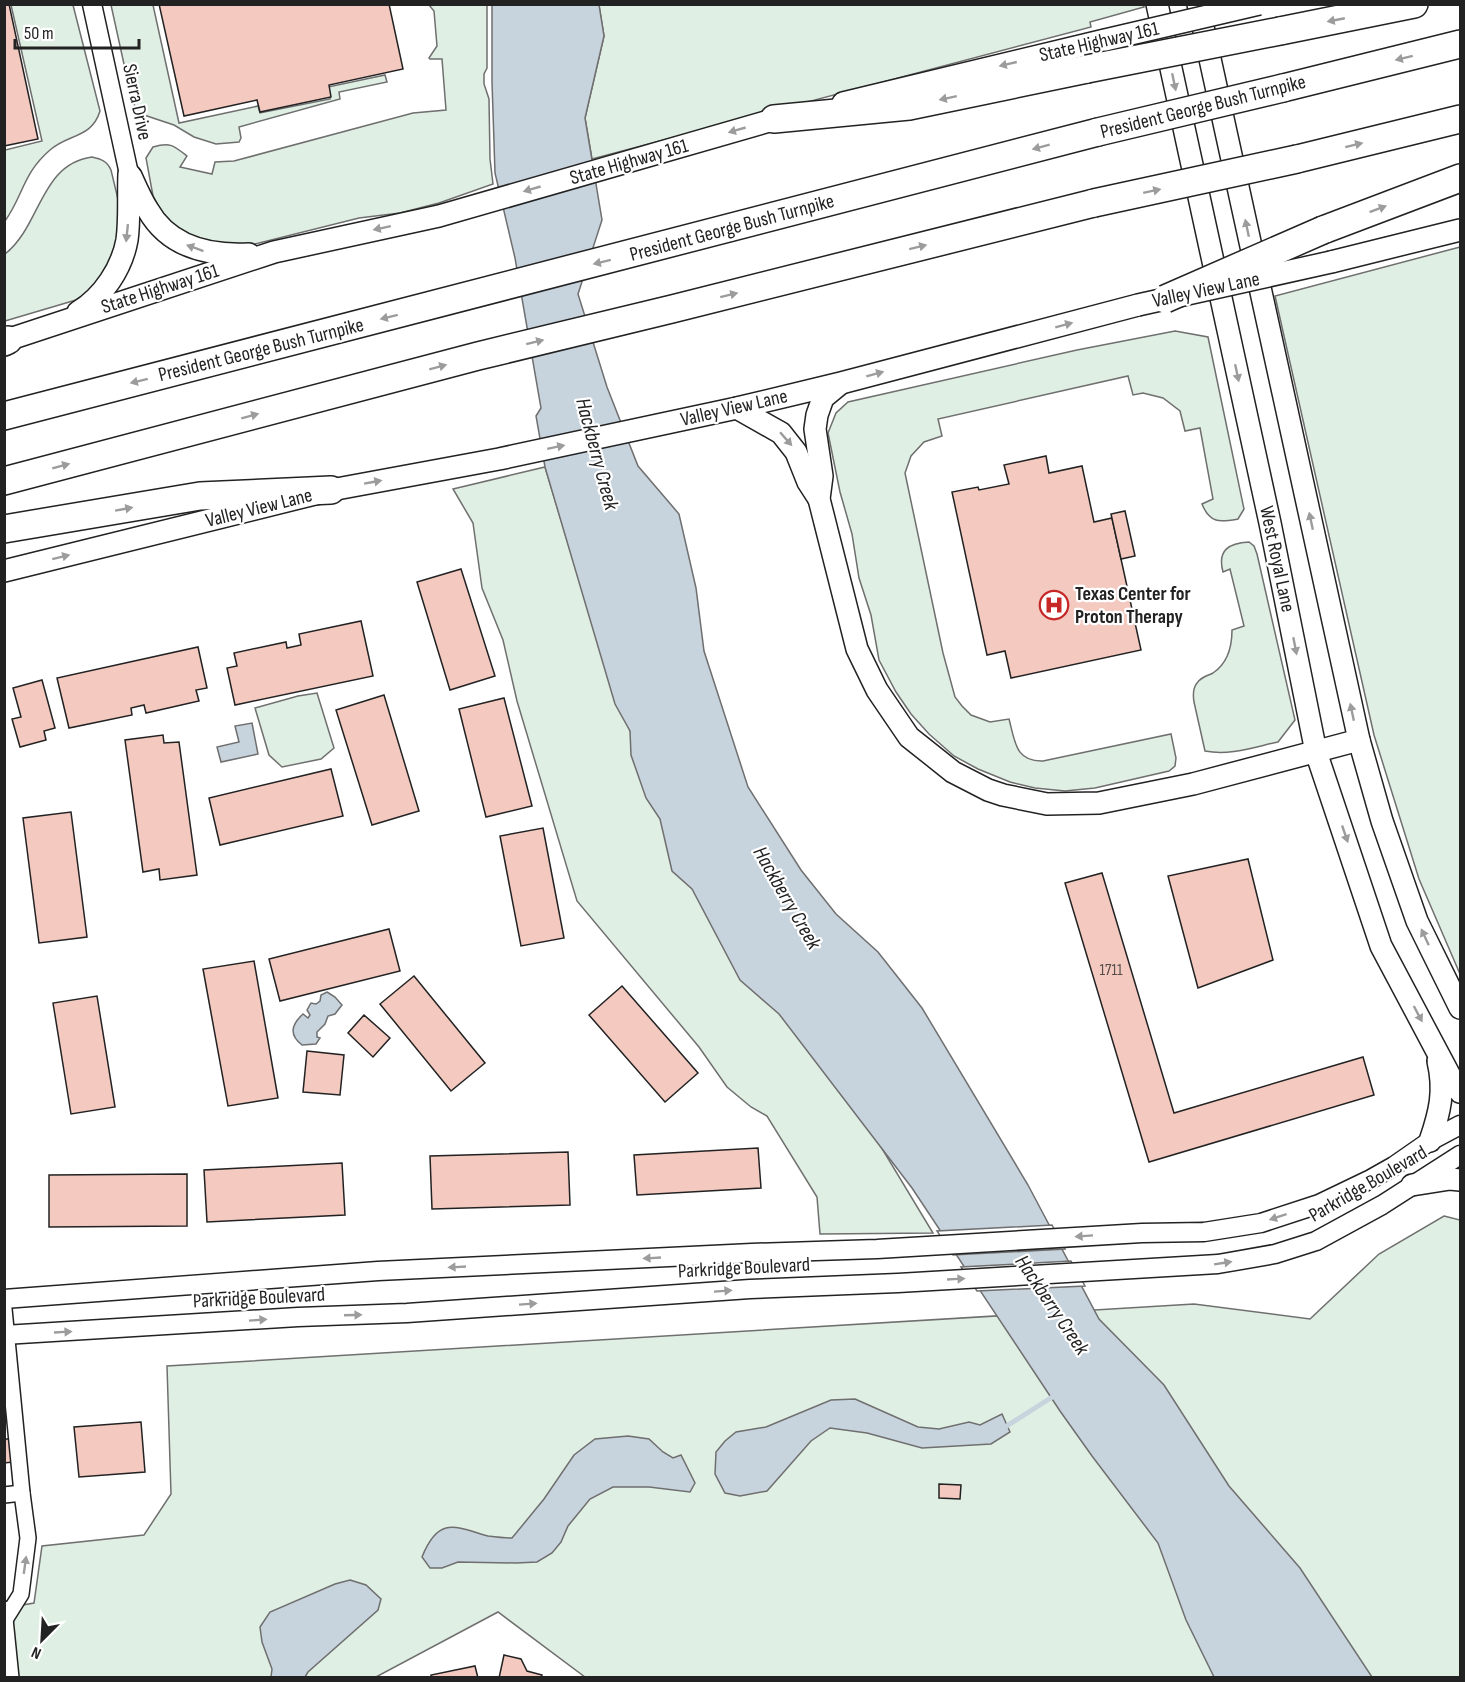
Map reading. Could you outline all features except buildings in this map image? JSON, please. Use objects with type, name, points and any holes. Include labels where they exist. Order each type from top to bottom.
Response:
[{"type":"highway","points":[[774,119],[909,106],[1414,4]]},
{"type":"highway","name":"President George Bush Turnpike","points":[[4,416],[1098,132],[1461,45]]},
{"type":"highway","points":[[4,481],[478,356],[1094,203],[1297,159],[1461,119]]},
{"type":"highway","points":[[1165,299],[1323,230],[1461,178]]},
{"type":"highway","points":[[4,529],[200,496],[331,490]]},
{"type":"main road","name":"West Royal Lane","points":[[1157,4],[1267,511],[1316,752],[1381,946],[1461,1092]]},
{"type":"main road","name":"West Royal Lane","points":[[1198,4],[1359,740],[1382,821],[1417,921],[1461,1008]]},
{"type":"main road","name":"State Highway 161","points":[[6,341],[273,252],[439,216],[774,119],[1259,4]]},
{"type":"main road","points":[[129,174],[158,224],[168,234],[189,246],[208,252],[233,255],[273,252]]},
{"type":"main road","points":[[51,326],[82,309],[100,294],[112,279],[122,260],[127,240],[129,174]]},
{"type":"main road","name":"Valley View Lane","points":[[4,571],[331,490],[499,459],[737,408],[1138,305],[1332,262],[1461,230]]},
{"type":"main road","points":[[819,499],[822,476],[815,429],[817,414],[823,398],[841,383]]},
{"type":"main road","points":[[737,408],[781,433],[796,452],[808,482],[819,499],[857,649],[877,690],[909,737],[953,772],[1003,795],[1047,804],[1099,803],[1193,784],[1359,740]]},
{"type":"main road","points":[[1430,1141],[1440,1112],[1442,1078],[1434,1046]]},
{"type":"main road","points":[[1412,1185],[1450,1179],[1461,1180]]},
{"type":"street","name":"Sierra Drive","points":[[92,4],[129,174]]},
{"type":"street","name":"Parkridge Boulevard","points":[[4,1299],[378,1271],[878,1249],[1142,1233],[1203,1232],[1261,1223],[1319,1204],[1371,1179],[1430,1141],[1461,1125]]},
{"type":"street","name":"Parkridge Boulevard","points":[[6,1335],[298,1317],[407,1313],[750,1289],[898,1283],[1218,1264],[1275,1254],[1316,1241],[1382,1204],[1461,1155]]},
{"type":"street","points":[[4,1309],[10,1415],[28,1538],[21,1594],[5,1614],[11,1677]]},
{"type":"street","points":[[4,1495],[22,1492]]},
{"type":"green space","points":[[1143,4],[1144,7],[1090,22],[1091,27],[592,159],[585,118],[604,36],[599,5]]},
{"type":"green space","points":[[11,5],[73,5],[100,111],[91,126],[50,150],[34,167],[5,221],[5,150],[42,141]]},
{"type":"green space","points":[[111,5],[153,5],[179,123],[258,106],[260,113],[330,99],[328,87],[385,75],[387,82],[339,92],[340,99],[239,127],[241,138],[239,142],[216,144],[194,137],[174,125],[144,115],[136,109],[131,96]]},
{"type":"green space","points":[[429,5],[487,5],[487,68],[484,74],[484,84],[489,99],[490,159],[493,184],[439,203],[400,213],[359,218],[235,249],[177,232],[153,196],[146,158],[153,147],[168,145],[175,147],[187,156],[180,167],[212,174],[215,162],[234,161],[413,113],[446,110],[442,59],[429,58],[437,46],[434,11]]},
{"type":"green space","points":[[92,157],[108,164],[122,216],[123,236],[100,286],[76,300],[5,321],[5,254],[17,242],[51,183],[75,162]]},
{"type":"green space","points":[[1460,247],[1460,974],[1419,879],[1374,735],[1275,296]]},
{"type":"green space","points":[[1175,331],[1208,337],[1244,509],[1238,519],[1216,520],[1208,515],[1202,504],[1213,499],[1200,428],[1185,431],[1180,411],[1163,398],[1143,393],[1133,395],[1128,376],[938,419],[942,436],[924,442],[911,456],[905,473],[943,653],[955,697],[962,706],[971,715],[990,722],[1009,719],[1018,749],[1027,758],[1034,760],[1043,761],[1171,734],[1176,758],[1175,766],[1169,771],[1095,788],[1065,791],[1035,788],[1010,782],[978,769],[954,756],[929,734],[896,692],[879,660],[871,615],[859,578],[852,534],[840,492],[828,433],[836,413],[848,402],[1077,350]]},
{"type":"green space","points":[[545,467],[581,586],[630,731],[933,1233],[820,1234],[817,1197],[767,1116],[751,1107],[727,1087],[699,1047],[577,901],[517,701],[503,640],[482,588],[473,523],[453,489]]},
{"type":"green space","points":[[1249,542],[1254,546],[1257,554],[1295,720],[1278,742],[1233,752],[1205,751],[1194,702],[1194,690],[1199,681],[1218,669],[1226,659],[1232,630],[1244,626],[1230,569],[1223,572],[1222,558],[1223,553],[1230,546]]},
{"type":"green space","points":[[317,693],[334,748],[321,759],[282,767],[269,755],[255,708]]},
{"type":"green space","points":[[1444,1216],[1460,1220],[1460,1677],[585,1677],[498,1612],[376,1677],[5,1678],[5,1608],[34,1603],[42,1546],[144,1535],[171,1494],[167,1366],[1194,1304],[1310,1319],[1379,1254]]},
{"type":"water","name":"Hackberry Creek","points":[[492,5],[599,5],[604,36],[585,118],[602,220],[578,294],[607,387],[638,466],[679,514],[696,588],[704,651],[748,787],[801,870],[836,914],[878,952],[922,1008],[1028,1185],[1099,1319],[1164,1385],[1229,1486],[1300,1568],[1372,1677],[1214,1677],[1186,1620],[1158,1543],[1060,1411],[912,1188],[779,1014],[740,980],[692,889],[672,871],[660,819],[646,798],[631,755],[630,731],[615,704],[545,467],[536,416],[541,408],[515,258],[495,173]]},
{"type":"water","points":[[252,723],[258,754],[221,762],[217,747],[239,742],[235,726]]},
{"type":"water","points":[[327,992],[342,1005],[335,1014],[328,1016],[325,1024],[317,1032],[317,1037],[320,1038],[316,1044],[302,1045],[293,1034],[294,1026],[303,1014],[308,1018],[310,1015],[307,1010],[311,1003],[316,1004],[320,1001],[321,995]]},
{"type":"water","points":[[855,1399],[918,1427],[939,1429],[969,1422],[980,1425],[1002,1414],[1010,1432],[991,1444],[922,1448],[867,1433],[830,1428],[811,1441],[767,1491],[740,1496],[725,1493],[715,1474],[716,1452],[736,1432],[766,1427],[831,1400]]},
{"type":"water","points":[[628,1436],[649,1439],[673,1458],[681,1455],[695,1483],[690,1492],[649,1487],[613,1487],[590,1499],[568,1526],[561,1542],[552,1553],[537,1562],[458,1562],[442,1568],[430,1568],[422,1557],[434,1536],[446,1528],[512,1538],[544,1499],[574,1455],[595,1439]]},
{"type":"water","points":[[350,1580],[366,1585],[381,1599],[378,1610],[305,1677],[271,1677],[272,1669],[262,1642],[260,1627],[270,1612],[335,1584]]},
{"type":"pier","points":[[1052,1225],[1065,1249],[953,1255],[937,1231]]},
{"type":"pier","points":[[1071,1261],[1085,1286],[977,1291],[961,1267]]},
{"type":"waterway","points":[[1002,1429],[1057,1394]]},
{"type":"place","name":"Texas Center for Proton Therapy","points":[[1054,605]]}]
